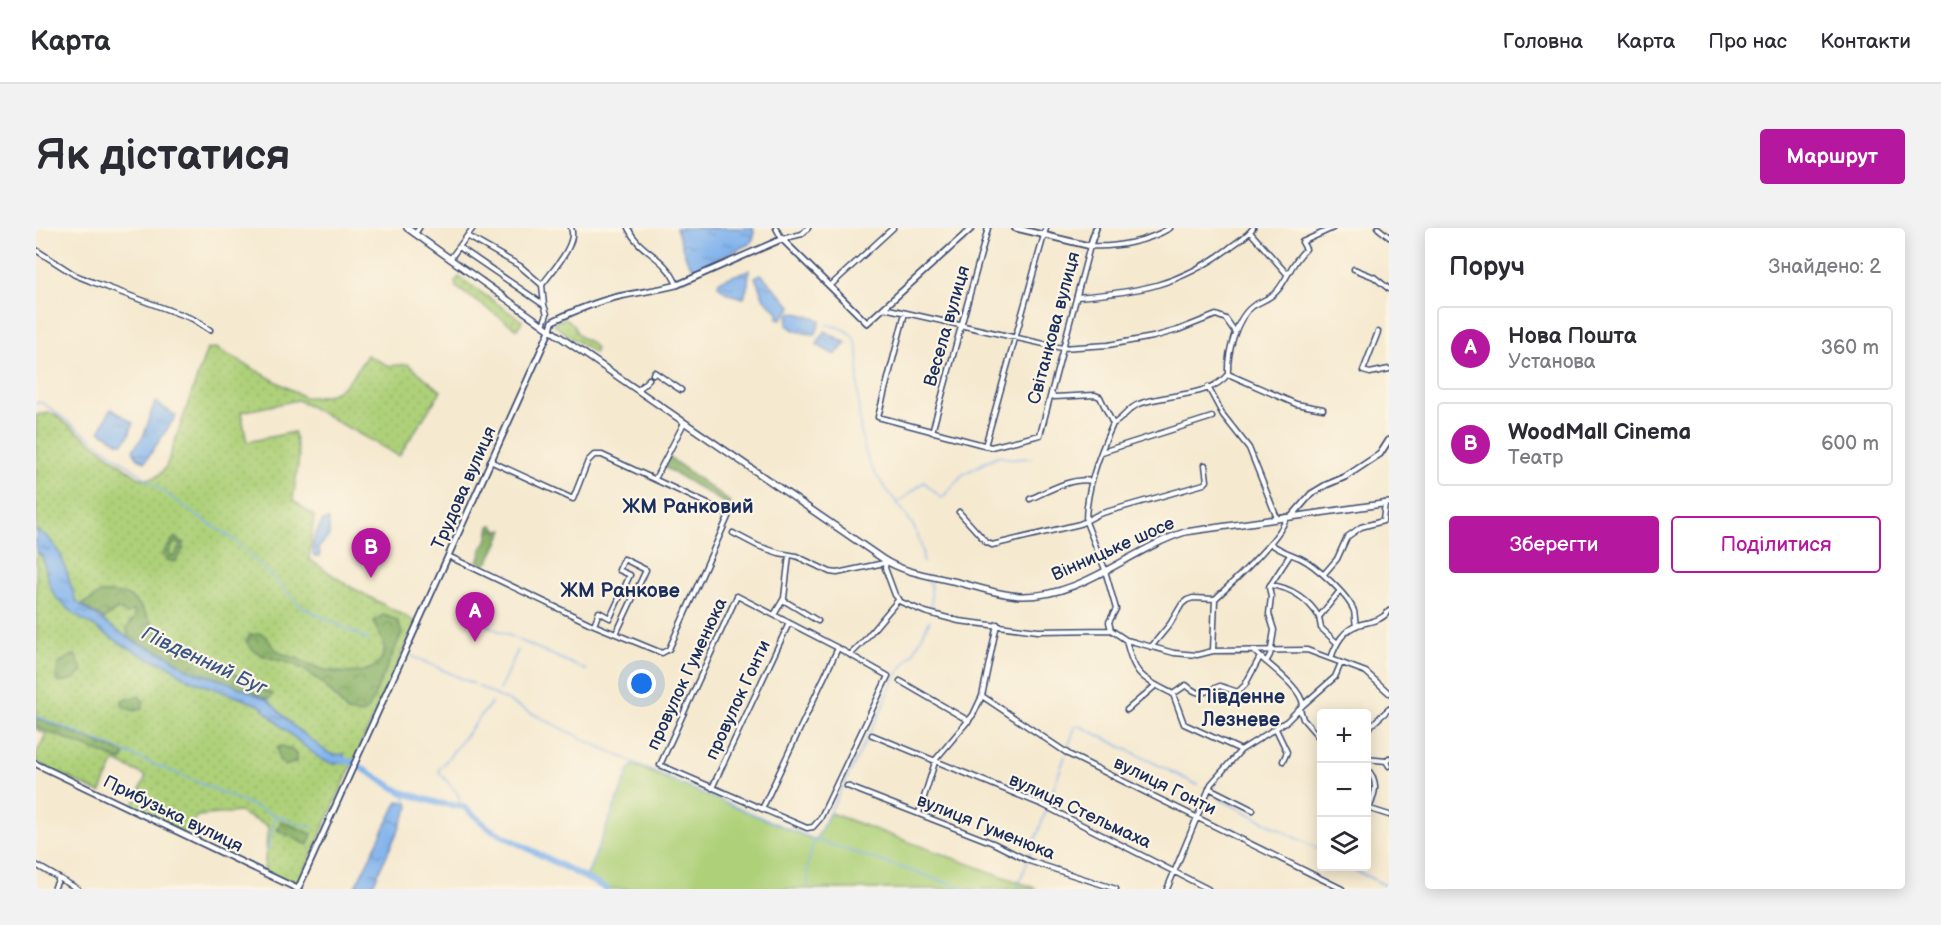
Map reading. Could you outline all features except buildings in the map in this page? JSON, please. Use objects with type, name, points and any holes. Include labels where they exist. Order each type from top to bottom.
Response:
[{"type":"main road","name":"Вінницьке шосе","points":[[407,228],[417,231],[450,259],[550,330],[885,562],[907,570],[1018,596],[1052,594],[1105,571],[1158,542],[1185,532],[1387,503]]},
{"type":"street","points":[[450,259],[473,228]]},
{"type":"street","points":[[542,285],[571,243],[573,233],[571,228]]},
{"type":"street","points":[[628,228],[632,237],[666,265],[677,285]]},
{"type":"street","points":[[776,228],[782,239],[867,322],[972,228]]},
{"type":"street","points":[[782,239],[802,234],[808,228]]},
{"type":"street","points":[[830,286],[893,228]]},
{"type":"street","name":"Весела вулиця","points":[[932,432],[988,228]]},
{"type":"street","points":[[1015,228],[1101,247],[1129,243],[1170,228]]},
{"type":"street","points":[[905,313],[879,417],[985,446],[1046,228]]},
{"type":"street","name":"Світанкова вулиця","points":[[985,446],[991,447],[1040,435],[1096,228]]},
{"type":"street","points":[[1111,630],[1109,622],[1116,609],[1105,571],[1086,522],[1092,481],[1113,424],[1138,404],[1177,397],[1224,379],[1228,374],[1235,332],[1242,316],[1253,306],[1274,294],[1295,259],[1306,249],[1302,242],[1333,228]]},
{"type":"street","points":[[1378,228],[1389,237]]},
{"type":"street","points":[[1077,297],[1135,292],[1163,284],[1198,269],[1251,230],[1287,274]]},
{"type":"street","points":[[467,236],[520,266],[542,285],[547,314],[543,325]]},
{"type":"street","name":"Трудова вулиця","points":[[298,889],[553,321],[618,297],[662,290],[677,285],[782,239]]},
{"type":"street","points":[[459,247],[545,306]]},
{"type":"street","points":[[36,250],[75,275],[193,319],[210,330]]},
{"type":"street","points":[[1354,269],[1374,277],[1389,289]]},
{"type":"street","points":[[883,308],[1062,348],[1108,345],[1153,337],[1216,315],[1226,320],[1235,332]]},
{"type":"street","points":[[1378,332],[1363,371],[1370,373],[1389,369]]},
{"type":"street","points":[[653,374],[654,372],[681,390]]},
{"type":"street","points":[[1228,374],[1296,404],[1323,409]]},
{"type":"street","points":[[638,390],[649,379]]},
{"type":"street","points":[[1208,387],[1223,415],[1249,448],[1277,518]]},
{"type":"street","points":[[1050,392],[1054,397],[1095,395],[1100,397],[1113,424]]},
{"type":"street","points":[[1101,453],[1212,417]]},
{"type":"street","points":[[655,479],[684,423]]},
{"type":"street","points":[[1213,651],[1215,599],[1270,543],[1289,516],[1317,490],[1345,477],[1386,450],[1389,440]]},
{"type":"street","points":[[448,556],[594,625],[657,652],[666,652],[728,517],[725,512],[602,455],[594,455],[588,461],[573,499],[490,462]]},
{"type":"street","points":[[959,512],[986,542],[992,544],[1034,536],[1086,522],[1099,514],[1204,484],[1207,481],[1205,465]]},
{"type":"street","points":[[1030,499],[1067,484],[1082,480],[1092,481]]},
{"type":"street","points":[[1324,574],[1337,559],[1351,534],[1361,527],[1383,521],[1387,503]]},
{"type":"street","points":[[733,533],[758,546],[796,556],[830,572],[837,573],[885,562],[898,599],[907,606],[959,621],[1038,631],[1111,630],[1126,639],[1151,647],[1174,653],[1197,655],[1213,651],[1307,650],[1366,672],[1389,693]]},
{"type":"street","points":[[1270,543],[1283,553],[1313,565],[1324,574],[1354,612],[1356,626]]},
{"type":"street","points":[[712,788],[807,828],[813,826],[820,819],[888,676],[774,615],[783,600],[789,555]]},
{"type":"street","points":[[1266,662],[1274,630],[1269,614],[1270,585],[1290,555]]},
{"type":"street","points":[[594,625],[599,612],[610,618],[630,575],[618,570],[624,559],[646,570],[616,634]]},
{"type":"street","points":[[1270,585],[1285,588],[1302,598],[1314,609],[1319,617],[1321,628],[1336,642]]},
{"type":"street","points":[[1319,617],[1339,592]]},
{"type":"street","name":"провулок Гуменюка","points":[[712,788],[660,765],[737,596],[774,615]]},
{"type":"street","points":[[850,655],[898,599]]},
{"type":"street","points":[[1151,647],[1187,600],[1215,599]]},
{"type":"street","points":[[783,600],[818,621]]},
{"type":"street","points":[[1331,658],[1336,642],[1356,626],[1380,620],[1389,611]]},
{"type":"street","name":"провулок Гонти","points":[[712,788],[789,623]]},
{"type":"street","points":[[919,813],[936,760],[946,745],[969,721],[986,687],[997,624]]},
{"type":"street","points":[[1126,639],[1130,660],[1138,673],[1155,686],[1173,694],[1184,724],[1241,750]]},
{"type":"street","points":[[762,809],[838,648]]},
{"type":"street","points":[[1254,650],[1304,702],[1303,719],[1317,735]]},
{"type":"street","points":[[1173,694],[1186,685],[1203,694],[1220,686],[1238,692],[1245,685],[1260,657]]},
{"type":"street","points":[[1167,889],[1209,788],[1241,750],[1276,729],[1335,677],[1341,663]]},
{"type":"street","points":[[900,681],[969,721]]},
{"type":"street","points":[[1127,710],[1155,686]]},
{"type":"street","name":"вулиця Гонти","points":[[982,696],[1070,755],[1342,889]]},
{"type":"street","points":[[1371,725],[1389,709]]},
{"type":"street","points":[[1276,729],[1287,752],[1283,761]]},
{"type":"street","name":"вулиця Стельмаха","points":[[872,735],[1043,805],[1208,889]]},
{"type":"street","points":[[1371,759],[1387,759],[1389,766]]},
{"type":"street","name":"Прибузька вулиця","points":[[36,764],[298,889]]},
{"type":"street","points":[[1371,774],[1374,778],[1376,791],[1371,802]]},
{"type":"street","name":"вулиця Гуменюка","points":[[847,786],[993,843],[1029,861],[1116,889]]},
{"type":"street","points":[[1209,788],[1253,810]]},
{"type":"street","points":[[1371,809],[1389,815]]},
{"type":"street","points":[[36,865],[78,889]]},
{"type":"street","points":[[54,889],[59,878]]},
{"type":"green space","points":[[459,277],[522,321],[517,329],[456,287],[455,282]]},
{"type":"green space","points":[[565,318],[574,325],[578,335],[593,345],[596,349],[594,353],[554,325],[555,322]]},
{"type":"green space","points":[[216,348],[304,397],[326,396],[335,392],[349,381],[367,355],[389,366],[408,364],[441,391],[399,456],[298,400],[241,412],[247,442],[294,432],[299,457],[293,500],[314,516],[309,559],[349,586],[416,622],[297,887],[264,871],[268,826],[239,812],[197,816],[187,834],[132,808],[146,776],[115,761],[100,793],[36,762],[36,755],[46,734],[36,729],[36,415],[54,414],[139,478],[154,477],[166,467],[207,349]]},
{"type":"green space","points":[[669,457],[730,502],[731,507],[664,467]]},
{"type":"green space","points":[[493,525],[497,530],[504,530],[489,561],[481,565],[477,560],[487,541],[490,526]]},
{"type":"green space","points":[[174,538],[185,543],[183,545],[174,543],[169,553],[170,556],[174,556],[180,547],[184,548],[175,562],[162,555]]},
{"type":"green space","points":[[101,593],[119,593],[134,600],[163,638],[171,643],[181,644],[273,695],[270,698],[264,698],[227,682],[187,669],[166,654],[129,639],[127,628],[135,617],[133,610],[127,614],[117,609],[104,619],[81,605]]},
{"type":"green space","points":[[383,615],[397,620],[402,633],[369,708],[362,714],[347,712],[326,687],[306,671],[256,652],[246,641],[250,635],[262,634],[280,652],[325,670],[353,673],[371,668],[383,656],[384,646],[374,621]]},
{"type":"green space","points":[[75,655],[83,671],[74,679],[60,683],[56,679],[58,665]]},
{"type":"green space","points":[[139,696],[144,702],[142,709],[132,710],[122,705],[122,700]]},
{"type":"green space","points":[[36,717],[125,754],[122,761],[36,726]]},
{"type":"green space","points":[[282,746],[292,750],[296,755],[296,762],[285,766],[279,760],[277,747]]},
{"type":"green space","points":[[634,765],[815,840],[830,813],[1037,889],[607,889],[586,878],[630,768]]},
{"type":"green space","points":[[281,821],[312,834],[308,845],[277,830]]},
{"type":"water","points":[[676,228],[753,228],[754,235],[749,244],[695,269],[685,256]]},
{"type":"water","points":[[749,270],[744,298],[728,294],[718,286],[719,281]]},
{"type":"water","points":[[761,274],[792,307],[781,319],[777,319],[779,313],[764,299],[755,277]]},
{"type":"water","points":[[792,312],[820,321],[816,334],[797,331],[787,325],[788,315]]},
{"type":"water","points":[[824,331],[846,343],[835,355],[817,345]]},
{"type":"water","points":[[156,402],[176,416],[145,462],[137,457],[133,450],[144,434]]},
{"type":"water","points":[[112,409],[133,423],[123,443],[119,443],[100,431]]},
{"type":"water","points":[[329,520],[329,536],[319,547],[320,556],[314,556],[313,543],[316,534],[323,521]]},
{"type":"water","points":[[36,530],[48,537],[55,546],[62,558],[76,601],[86,609],[133,641],[166,654],[187,669],[227,682],[268,700],[291,724],[327,752],[334,755],[344,754],[344,763],[322,760],[259,705],[185,678],[168,665],[125,646],[77,616],[57,599],[50,586],[42,556],[36,551]]},
{"type":"water","points":[[398,801],[408,803],[409,807],[371,889],[354,889]]},
{"type":"waterway","points":[[827,325],[846,330],[855,342],[858,354],[859,413],[864,447],[869,463],[916,531],[923,563]]},
{"type":"waterway","points":[[36,404],[43,403],[197,516],[232,538],[302,607],[369,640]]},
{"type":"waterway","points":[[943,497],[962,475],[997,456],[1015,459],[1031,458]]},
{"type":"waterway","points":[[899,502],[924,482],[941,498]]},
{"type":"waterway","points":[[926,578],[931,585],[932,610]]},
{"type":"waterway","points":[[468,617],[586,670]]},
{"type":"waterway","points":[[808,889],[807,869],[812,847],[881,711],[894,678],[914,652],[930,620]]},
{"type":"waterway","points":[[499,690],[518,650]]},
{"type":"waterway","points":[[412,656],[474,684]]},
{"type":"waterway","points":[[478,686],[589,742],[685,786],[816,840],[967,889]]},
{"type":"waterway","points":[[460,805],[458,794],[439,770],[491,703]]},
{"type":"waterway","points":[[36,716],[267,812],[312,828]]},
{"type":"waterway","points":[[1067,751],[1075,727],[1078,725],[1198,785]]},
{"type":"waterway","points":[[1048,804],[1065,756]]},
{"type":"waterway","name":"Південний Буг","points":[[336,759],[352,762],[401,792],[438,803],[464,807],[490,829],[607,889]]},
{"type":"waterway","points":[[586,878],[630,768],[638,765]]},
{"type":"waterway","points":[[404,802],[407,794]]},
{"type":"waterway","points":[[1218,798],[1317,848]]},
{"type":"waterway","points":[[1029,857],[1046,810]]},
{"type":"waterway","points":[[268,850],[275,815]]},
{"type":"waterway","points":[[1017,889],[1027,862]]},
{"type":"waterway","points":[[1356,871],[1389,887]]},
{"type":"place","name":"WoodMall Cinema","points":[[371,578]]},
{"type":"place","name":"Нова Пошта","points":[[475,642]]},
{"type":"district","name":"ЖМ Ранковий","points":[[688,507]]},
{"type":"district","name":"ЖМ Ранкове","points":[[620,591]]},
{"type":"district","name":"Південне Лезневе","points":[[1241,708]]}]
